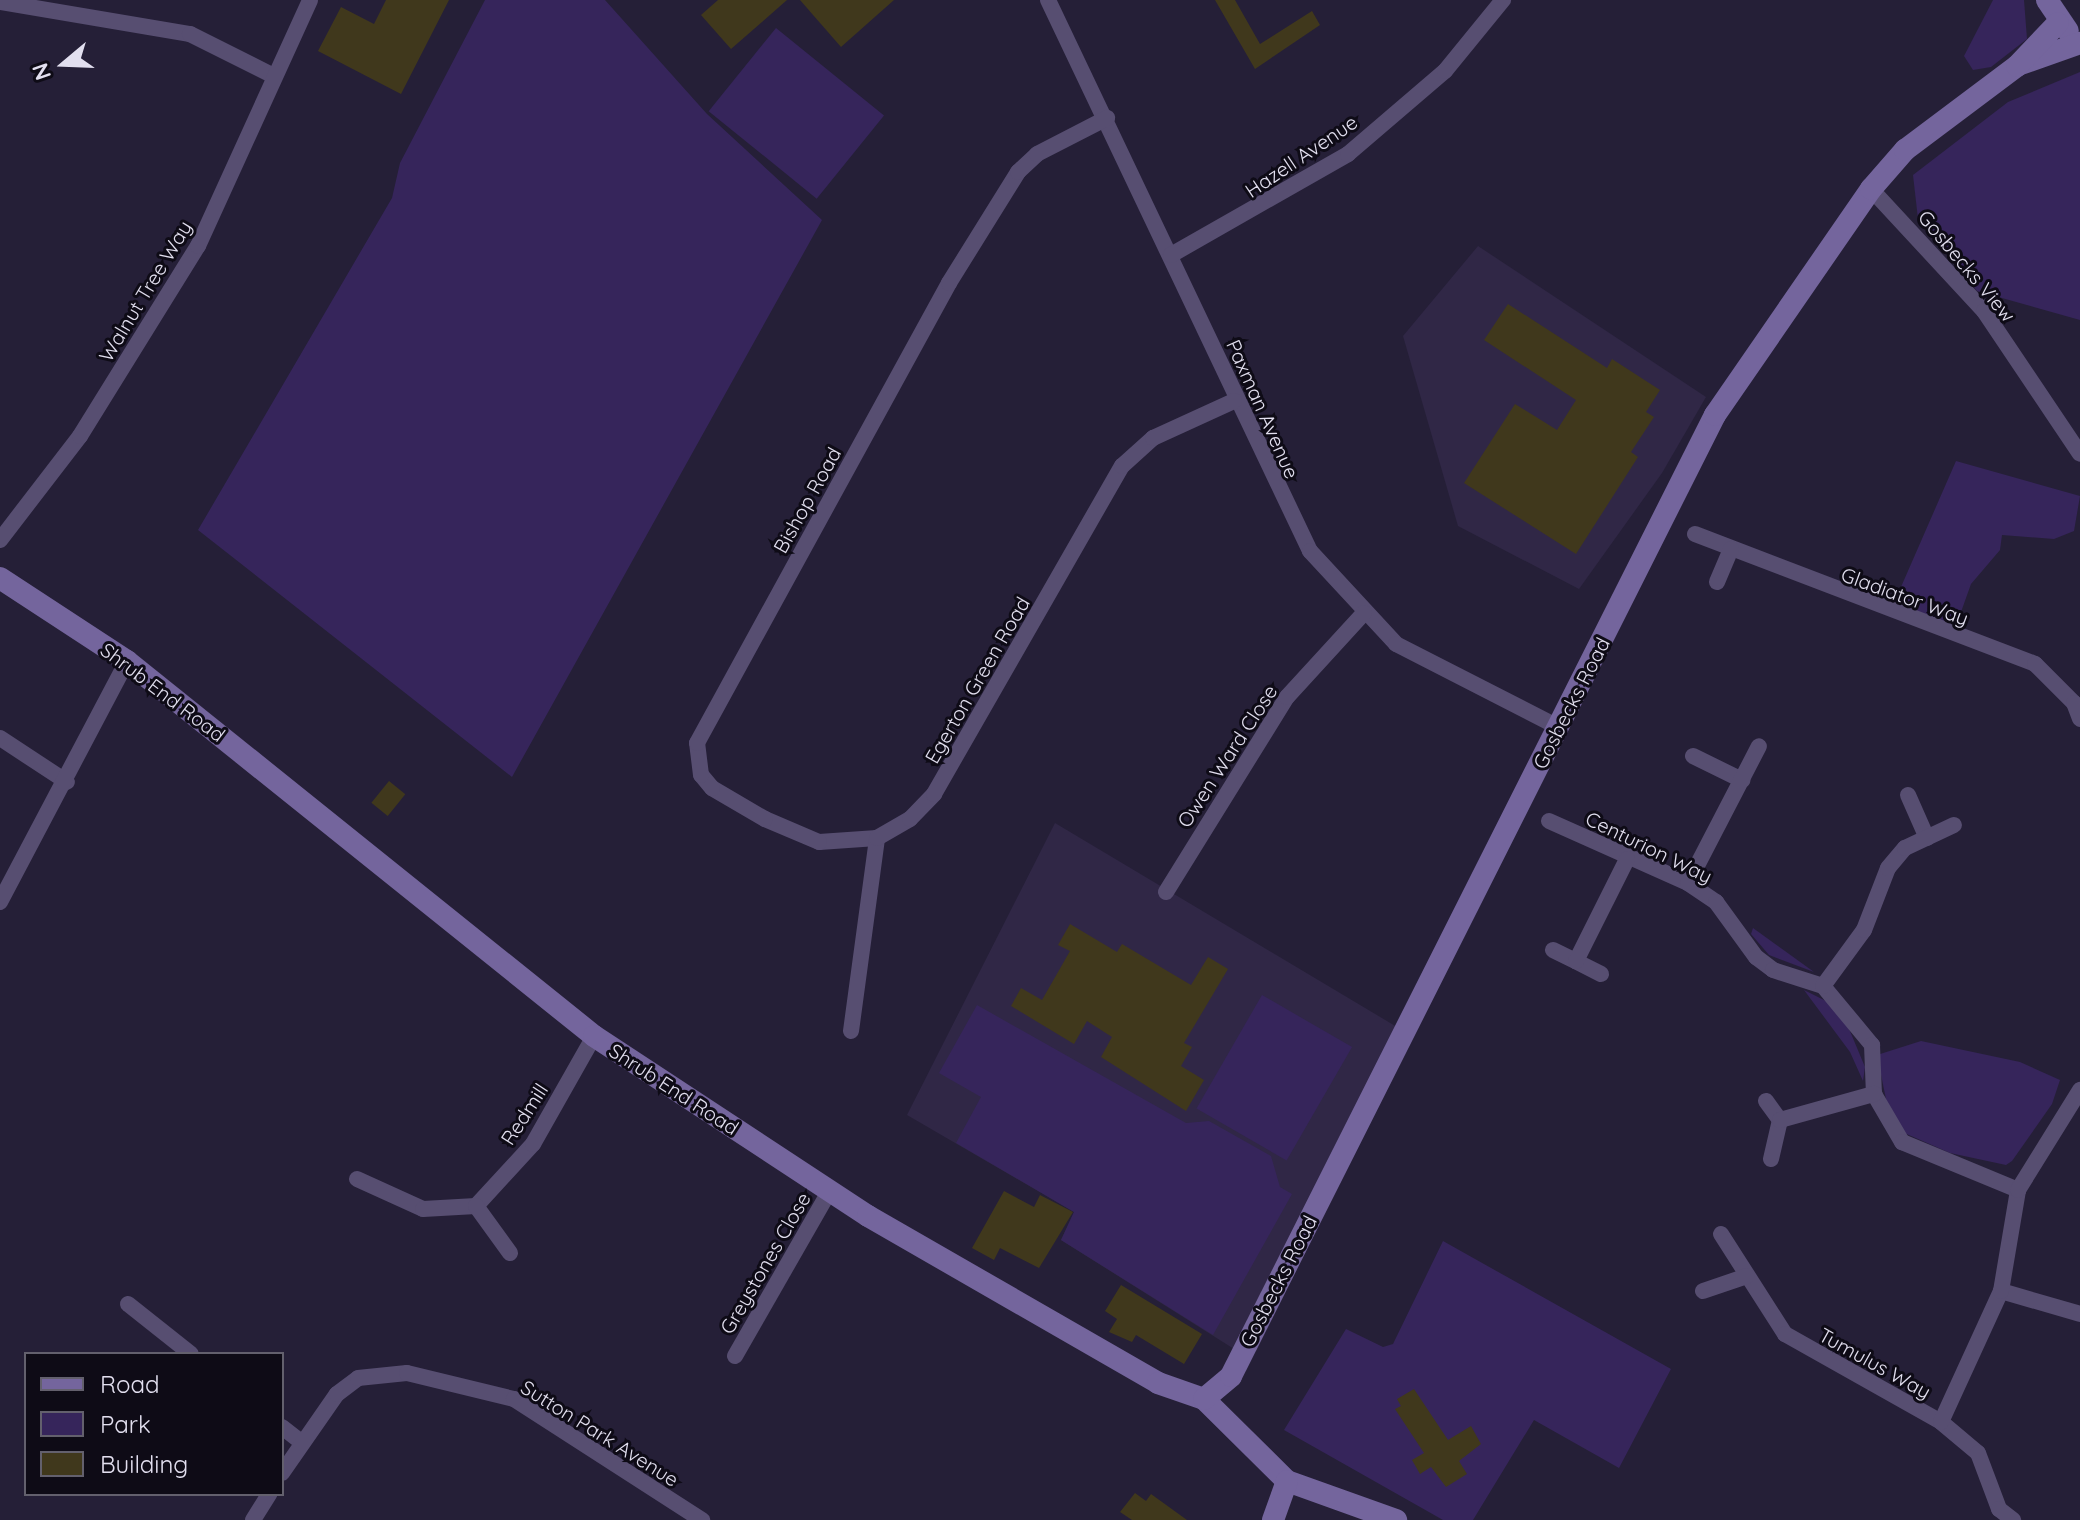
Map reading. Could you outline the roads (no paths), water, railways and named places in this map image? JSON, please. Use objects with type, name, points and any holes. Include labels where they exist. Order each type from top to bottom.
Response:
[{"type":"street","name":"Walnut Tree Way","points":[[0,540],[80,436],[198,246],[310,0]]},
{"type":"street","name":"Paxman Avenue","points":[[1048,0],[1171,255],[1234,401],[1310,551],[1364,613],[1428,665],[1560,728]]},
{"type":"street","name":"Hazell Avenue","points":[[1171,255],[1348,154],[1445,71],[1503,0]]},
{"type":"street","points":[[2047,0],[2058,23],[2080,40]]},
{"type":"street","points":[[0,2],[190,34],[274,76]]},
{"type":"street","name":"Gosbecks Road","points":[[1204,1399],[1231,1376],[1715,415],[1871,189],[1905,150],[2017,66],[2058,23]]},
{"type":"street","name":"Gosbecks Road","points":[[2017,66],[2080,40]]},
{"type":"street","name":"Bishop Road","points":[[877,838],[819,842],[765,819],[712,788],[701,775],[697,743],[949,283],[1018,172],[1037,154],[1107,118]]},
{"type":"street","name":"Gosbecks View","points":[[1871,189],[1984,311],[2080,454]]},
{"type":"street","name":"Egerton Green Road","points":[[877,838],[910,819],[934,794],[1122,466],[1153,438],[1234,401]]},
{"type":"street","name":"Gladiator Way","points":[[1695,534],[2035,664],[2074,703],[2080,719]]},
{"type":"street","points":[[1717,582],[1731,549]]},
{"type":"street","name":"Shrub End Road","points":[[0,578],[127,661],[594,1036],[830,1190],[1158,1383],[1204,1399],[1287,1481],[1396,1520]]},
{"type":"street","name":"Owen Ward Close","points":[[1166,892],[1287,697],[1364,613]]},
{"type":"street","points":[[0,902],[67,782],[127,661]]},
{"type":"street","points":[[0,738],[67,782]]},
{"type":"street","points":[[1688,883],[1759,746]]},
{"type":"street","points":[[1693,756],[1742,780]]},
{"type":"street","points":[[1908,795],[1927,838]]},
{"type":"street","name":"Centurion Way","points":[[1549,821],[1627,859],[1688,883],[1716,902],[1756,957],[1773,970],[1823,986]]},
{"type":"street","points":[[1954,825],[1905,848],[1888,868],[1864,930],[1823,986],[1872,1045],[1874,1094],[1902,1142],[2018,1190]]},
{"type":"street","points":[[851,1031],[877,838]]},
{"type":"street","points":[[1576,961],[1627,859]]},
{"type":"street","points":[[1553,950],[1601,974]]},
{"type":"street","name":"Redmill","points":[[476,1206],[533,1144],[594,1036]]},
{"type":"street","points":[[1941,1422],[2001,1291],[2018,1190],[2080,1090]]},
{"type":"street","points":[[1780,1120],[1874,1094]]},
{"type":"street","points":[[1766,1101],[1780,1120],[1771,1159]]},
{"type":"street","points":[[357,1179],[423,1209],[476,1206],[510,1253]]},
{"type":"street","name":"Greystones Close","points":[[735,1356],[830,1190]]},
{"type":"street","name":"Tumulus Way","points":[[1721,1234],[1785,1334],[1941,1422],[1978,1453],[1999,1509],[2013,1520]]},
{"type":"street","points":[[1703,1291],[1747,1276]]},
{"type":"street","points":[[2001,1291],[2080,1314]]},
{"type":"street","points":[[128,1304],[188,1352]]},
{"type":"street","name":"Sutton Park Avenue","points":[[284,1470],[337,1394],[358,1378],[407,1373],[514,1399],[702,1520]]},
{"type":"street","points":[[284,1429],[301,1442]]},
{"type":"street","points":[[1273,1520],[1287,1481]]},
{"type":"street","points":[[253,1520],[268,1496]]}]
